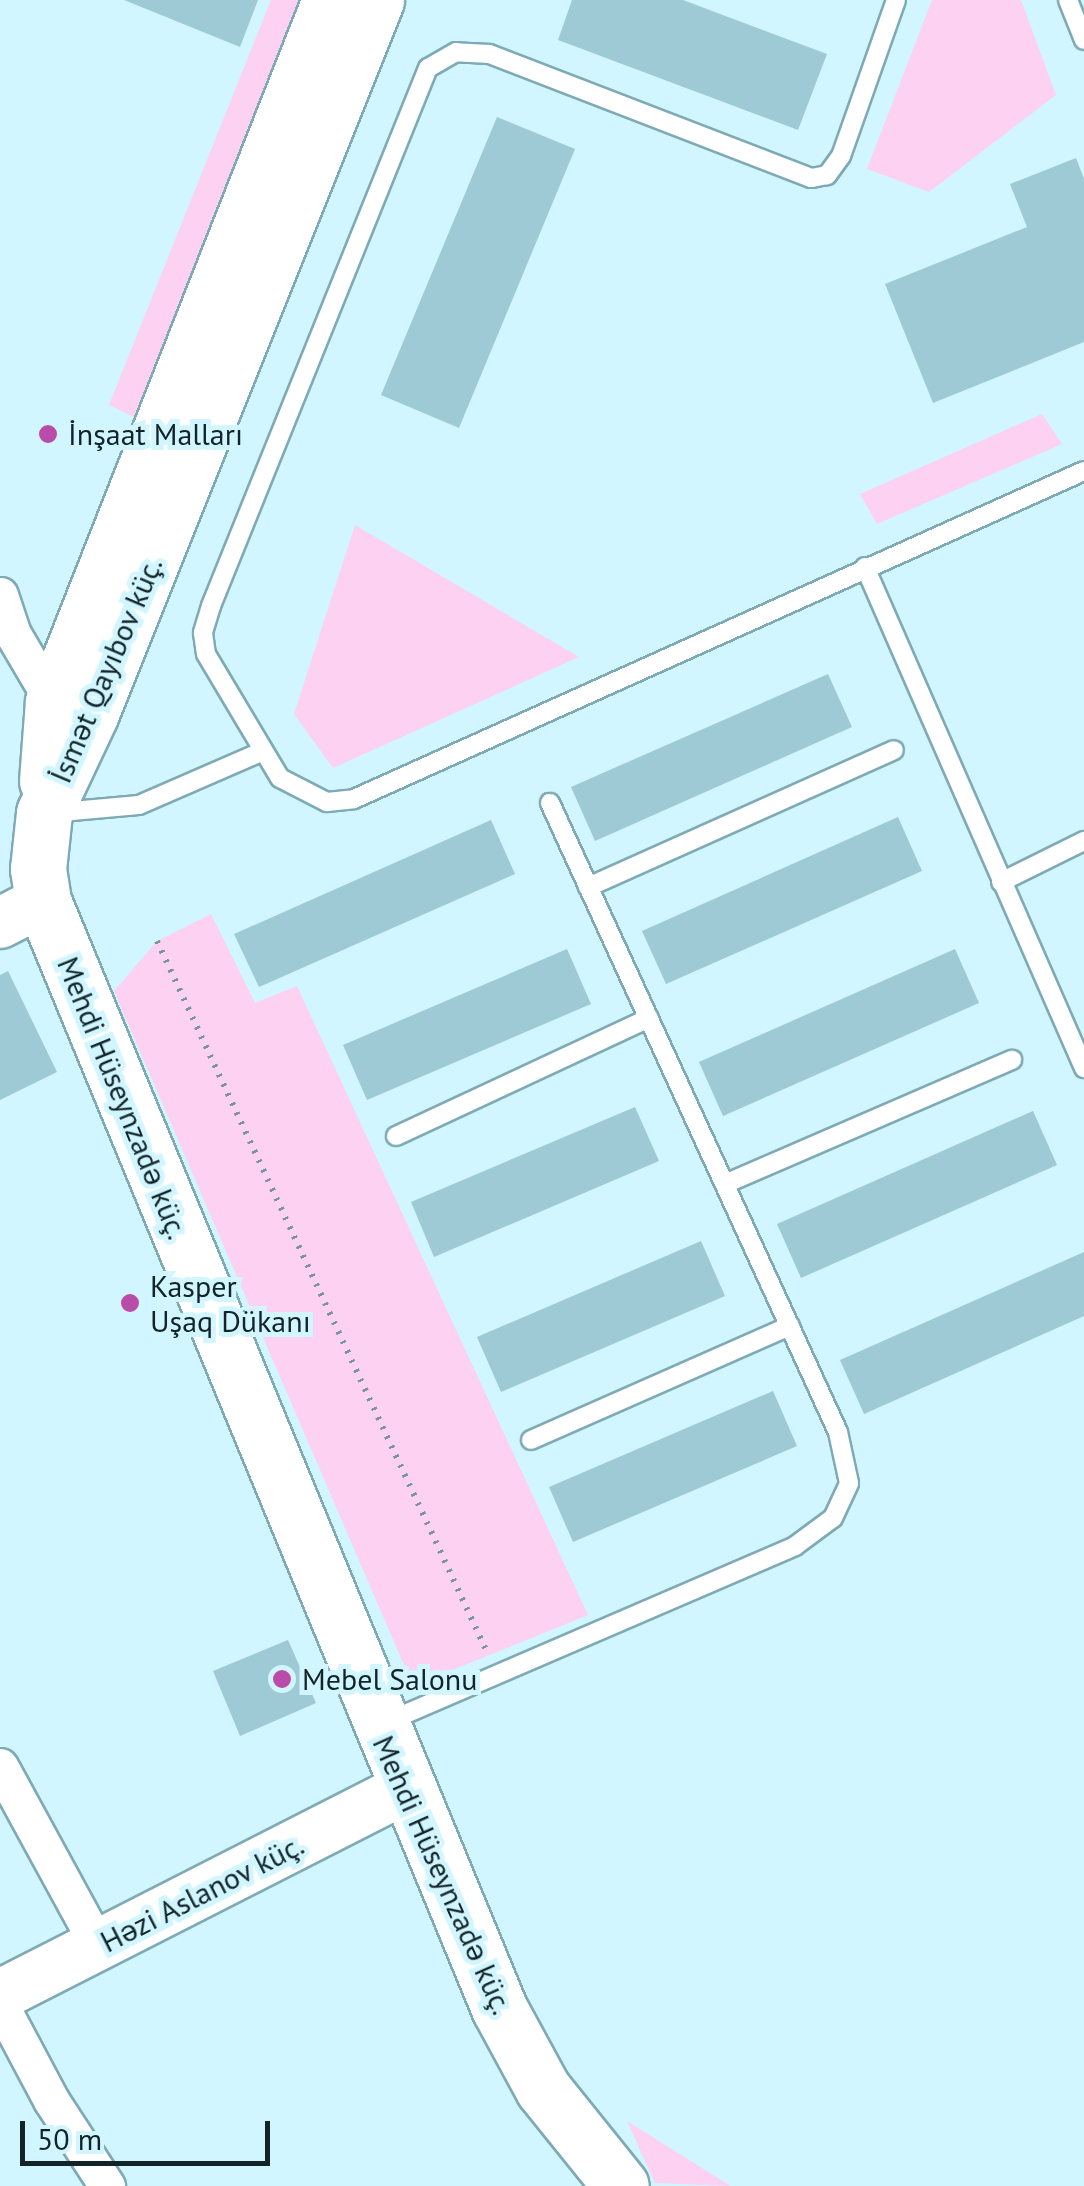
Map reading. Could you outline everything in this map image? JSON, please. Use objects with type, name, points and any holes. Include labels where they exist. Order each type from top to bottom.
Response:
[{"type":"main road","name":"İsmət Qayıbov küç.","points":[[44,814],[53,702],[330,0]]},
{"type":"main road","name":"İsmət Qayıbov küç.","points":[[44,814],[92,712],[376,0]]},
{"type":"main road","name":"Mehdi Hüseynzadə küç.","points":[[44,814],[22,912],[499,2008],[543,2089],[621,2186]]},
{"type":"main road","name":"Həzi Aslanov küç.","points":[[0,1995],[404,1790]]},
{"type":"street","points":[[0,595],[13,634],[53,702]]},
{"type":"street","points":[[0,1766],[98,1946]]},
{"type":"street","points":[[0,2004],[50,2100],[107,2186]]},
{"type":"lane","points":[[896,0],[840,156],[827,176],[811,178],[489,54],[456,52],[428,68],[203,633],[206,654],[280,778],[326,802],[354,799],[1084,471]]},
{"type":"lane","points":[[1068,0],[1084,40]]},
{"type":"lane","points":[[865,567],[1084,1068]]},
{"type":"lane","points":[[588,887],[894,750]]},
{"type":"lane","points":[[44,814],[139,805],[261,752]]},
{"type":"lane","points":[[378,1727],[795,1546],[833,1518],[849,1483],[838,1432],[550,803]]},
{"type":"lane","points":[[1001,882],[1084,842]]},
{"type":"lane","points":[[396,1136],[648,1018]]},
{"type":"lane","points":[[725,1184],[1012,1060]]},
{"type":"lane","points":[[531,1440],[790,1326]]},
{"type":"path","points":[[157,941],[489,1655]]},
{"type":"shaded area","points":[[271,0],[309,0],[140,420],[109,405]]},
{"type":"shaded area","points":[[932,0],[1021,0],[1056,95],[929,192],[867,169]]},
{"type":"shaded area","points":[[1042,414],[1062,444],[877,524],[860,494]]},
{"type":"shaded area","points":[[355,525],[579,657],[333,768],[294,714]]},
{"type":"shaded area","points":[[211,914],[255,1003],[297,986],[588,1615],[413,1686],[114,991],[157,941]]},
{"type":"shaded area","points":[[627,2121],[729,2185],[730,2186],[655,2183]]},
{"type":"building","points":[[124,0],[258,0],[240,47]]},
{"type":"building","points":[[572,0],[683,0],[827,54],[798,130],[558,40]]},
{"type":"building","points":[[497,117],[575,149],[459,428],[381,395]]},
{"type":"building","points":[[1076,158],[1084,179],[1084,342],[933,403],[885,284],[1027,227],[1010,184]]},
{"type":"building","points":[[828,674],[852,727],[595,841],[571,787]]},
{"type":"building","points":[[898,817],[922,871],[666,984],[642,931]]},
{"type":"building","points":[[491,820],[515,874],[259,987],[234,934]]},
{"type":"building","points":[[567,949],[591,1004],[367,1100],[343,1045]]},
{"type":"building","points":[[955,949],[979,1003],[723,1116],[699,1062]]},
{"type":"building","points":[[8,971],[57,1072],[0,1100],[0,975]]},
{"type":"building","points":[[635,1107],[659,1161],[434,1257],[411,1202]]},
{"type":"building","points":[[1033,1111],[1057,1165],[801,1278],[777,1224]]},
{"type":"building","points":[[701,1241],[725,1296],[501,1392],[477,1337]]},
{"type":"building","points":[[1084,1252],[1084,1316],[864,1414],[840,1360]]},
{"type":"building","points":[[773,1391],[797,1446],[573,1542],[549,1487]]},
{"type":"building","points":[[288,1640],[316,1703],[240,1736],[213,1671]]},
{"type":"place","name":"İnşaat Malları","points":[[48,434]]},
{"type":"place","name":"Kasper Uşaq Dükanı","points":[[130,1303]]},
{"type":"place","name":"Mebel Salonu","points":[[282,1679]]}]
